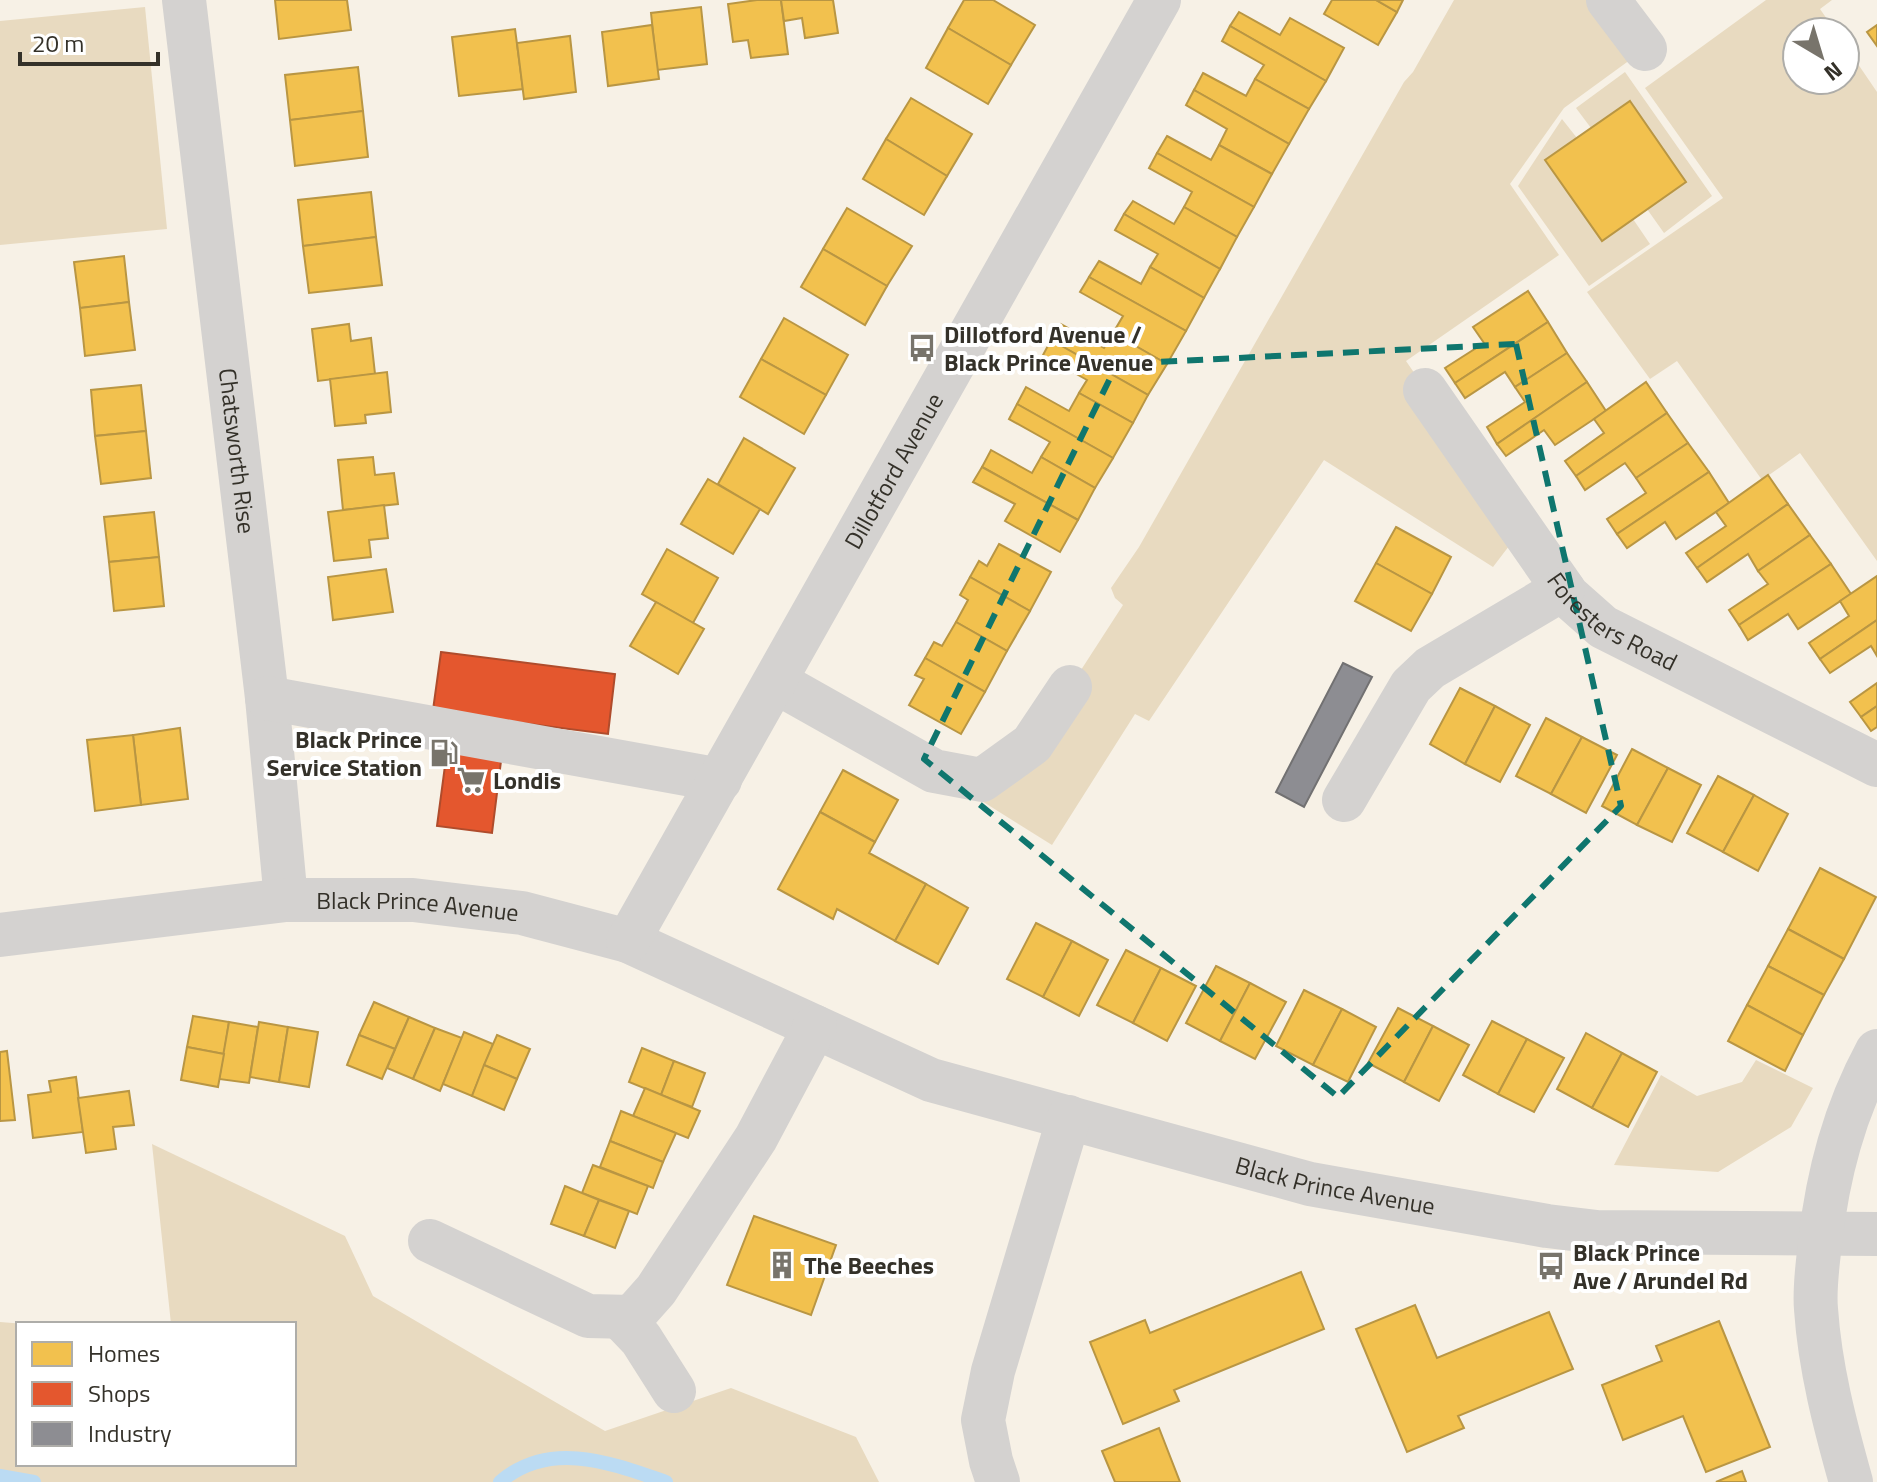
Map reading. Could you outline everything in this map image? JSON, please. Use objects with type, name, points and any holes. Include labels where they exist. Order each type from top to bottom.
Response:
[{"type":"street","name":"Chatsworth Rise","points":[[184,0],[267,698],[286,900]]},
{"type":"street","name":"Dillotford Avenue","points":[[628,941],[1159,0]]},
{"type":"street","points":[[1608,0],[1645,49]]},
{"type":"street","name":"Foresters Road","points":[[1425,390],[1563,589],[1603,627],[1877,765]]},
{"type":"street","points":[[1344,800],[1411,686],[1430,668],[1563,589]]},
{"type":"street","points":[[776,682],[934,771],[982,780],[1032,744],[1070,687]]},
{"type":"street","points":[[267,698],[720,780]]},
{"type":"street","name":"Black Prince Avenue","points":[[0,935],[286,900],[413,900],[522,913],[628,941],[931,1080],[1310,1184],[1597,1232],[1877,1234]]},
{"type":"street","points":[[430,1241],[588,1316],[632,1317],[656,1290],[756,1138],[815,1027]]},
{"type":"street","points":[[1851,1482],[1820,1349],[1816,1306],[1826,1189],[1836,1151],[1877,1051]]},
{"type":"street","points":[[998,1482],[983,1420],[993,1371],[1069,1117]]},
{"type":"street","points":[[620,1317],[641,1339],[674,1391]]},
{"type":"highlighted area","points":[[1516,344],[1621,806],[1338,1097],[924,759],[1117,364]]},
{"type":"shaded area","points":[[1454,0],[1608,0],[1645,49],[1564,108],[1510,184],[1559,255],[1406,361],[1522,529],[1493,567],[1324,460],[1149,721],[1135,714],[1052,845],[934,771],[982,780],[1070,687],[1123,605],[1115,598],[1111,588],[1139,547],[1404,82],[1413,72]]},
{"type":"shaded area","points":[[1766,0],[1832,0],[1820,9],[1825,16],[1781,16],[1781,96],[1861,96],[1861,68],[1877,92],[1877,561],[1800,453],[1762,480],[1677,361],[1650,379],[1587,292],[1723,198],[1645,88]]},
{"type":"shaded area","points":[[145,7],[167,229],[0,245],[0,21]]},
{"type":"shaded area","points":[[1625,72],[1712,196],[1664,233],[1647,209],[1686,182],[1630,102],[1591,128],[1576,108]]},
{"type":"shaded area","points":[[1562,119],[1577,138],[1545,161],[1602,241],[1633,219],[1650,244],[1589,286],[1518,186]]},
{"type":"shaded area","points":[[1756,1060],[1813,1088],[1791,1127],[1718,1172],[1614,1165],[1661,1075],[1697,1096],[1742,1082]]},
{"type":"shaded area","points":[[152,1144],[345,1236],[373,1296],[605,1431],[731,1388],[856,1437],[879,1482],[0,1482],[0,1322],[16,1323],[16,1466],[296,1466],[296,1322],[171,1322]]},
{"type":"building: Homes","points":[[275,0],[347,0],[351,30],[279,39]]},
{"type":"building: Homes","points":[[781,0],[788,54],[751,58],[748,40],[733,42],[728,4]]},
{"type":"building: Homes","points":[[781,0],[833,0],[838,33],[805,38],[802,18],[784,21]]},
{"type":"building: Homes","points":[[964,0],[993,0],[1035,25],[1011,65],[948,28]]},
{"type":"building: Homes","points":[[1332,0],[1376,0],[1397,12],[1378,45],[1324,14]]},
{"type":"building: Homes","points":[[1376,0],[1403,0],[1397,12]]},
{"type":"building: Homes","points":[[701,7],[707,64],[657,70],[651,13]]},
{"type":"building: Homes","points":[[1239,12],[1280,35],[1290,18],[1344,48],[1326,81],[1230,26]]},
{"type":"building: Homes","points":[[652,25],[659,79],[608,86],[602,32]]},
{"type":"building: Homes","points":[[1877,25],[1877,46],[1867,32]]},
{"type":"building: Homes","points":[[1230,26],[1326,81],[1309,109],[1255,79],[1264,65],[1222,41]]},
{"type":"building: Homes","points":[[948,28],[1011,65],[988,104],[926,68]]},
{"type":"building: Homes","points":[[515,29],[523,89],[459,96],[452,37]]},
{"type":"building: Homes","points":[[570,36],[576,92],[524,99],[517,43]]},
{"type":"building: Homes","points":[[358,67],[363,111],[290,120],[285,75]]},
{"type":"building: Homes","points":[[1203,73],[1246,96],[1255,79],[1309,109],[1289,144],[1194,90]]},
{"type":"building: Homes","points":[[1194,90],[1289,144],[1272,174],[1219,145],[1227,129],[1186,105]]},
{"type":"building: Homes","points":[[911,98],[972,134],[947,176],[886,139]]},
{"type":"building: Homes","points":[[1630,101],[1686,182],[1602,241],[1545,160]]},
{"type":"building: Homes","points":[[363,111],[368,157],[295,166],[290,120]]},
{"type":"building: Homes","points":[[1167,136],[1211,160],[1219,145],[1272,174],[1254,207],[1157,153]]},
{"type":"building: Homes","points":[[886,139],[947,176],[924,215],[863,179]]},
{"type":"building: Homes","points":[[1157,153],[1254,207],[1237,237],[1184,207],[1192,192],[1149,168]]},
{"type":"building: Homes","points":[[371,192],[376,237],[303,246],[298,200]]},
{"type":"building: Homes","points":[[1133,201],[1174,224],[1184,207],[1237,237],[1220,269],[1124,214]]},
{"type":"building: Homes","points":[[847,208],[912,246],[887,286],[823,249]]},
{"type":"building: Homes","points":[[1124,214],[1220,269],[1204,298],[1150,267],[1158,254],[1115,230]]},
{"type":"building: Homes","points":[[376,237],[382,285],[309,293],[303,246]]},
{"type":"building: Homes","points":[[823,249],[887,286],[865,325],[801,287]]},
{"type":"building: Homes","points":[[124,256],[129,302],[80,308],[74,262]]},
{"type":"building: Homes","points":[[1099,261],[1141,284],[1150,267],[1204,298],[1186,331],[1089,277]]},
{"type":"building: Homes","points":[[1089,277],[1186,331],[1167,364],[1113,333],[1123,316],[1080,292]]},
{"type":"building: Homes","points":[[1528,291],[1548,322],[1455,383],[1445,368],[1484,343],[1473,327]]},
{"type":"building: Homes","points":[[129,302],[135,350],[85,356],[80,308]]},
{"type":"building: Homes","points":[[784,318],[848,355],[826,395],[761,359]]},
{"type":"building: Homes","points":[[1548,322],[1567,353],[1515,387],[1505,372],[1465,398],[1455,383]]},
{"type":"building: Homes","points":[[349,324],[351,341],[371,338],[375,374],[318,381],[312,329]]},
{"type":"building: Homes","points":[[1061,324],[1104,348],[1113,333],[1167,364],[1148,395],[1051,340]]},
{"type":"building: Homes","points":[[1051,340],[1148,395],[1133,423],[1079,393],[1087,380],[1043,355]]},
{"type":"building: Homes","points":[[1567,353],[1587,382],[1497,444],[1487,427],[1525,402],[1515,387]]},
{"type":"building: Homes","points":[[761,359],[826,395],[804,434],[740,397]]},
{"type":"building: Homes","points":[[387,372],[391,412],[365,415],[366,423],[335,426],[330,379]]},
{"type":"building: Homes","points":[[1587,382],[1606,411],[1555,445],[1544,430],[1506,456],[1497,444]]},
{"type":"building: Homes","points":[[1646,382],[1667,413],[1576,476],[1565,461],[1604,433],[1594,419]]},
{"type":"building: Homes","points":[[141,385],[146,431],[95,436],[91,390]]},
{"type":"building: Homes","points":[[1026,387],[1069,411],[1079,393],[1133,423],[1113,458],[1017,404]]},
{"type":"building: Homes","points":[[1017,404],[1113,458],[1095,488],[1041,457],[1050,442],[1009,419]]},
{"type":"building: Homes","points":[[1667,413],[1688,443],[1636,478],[1625,463],[1585,490],[1576,476]]},
{"type":"building: Homes","points":[[146,431],[151,478],[101,484],[95,436]]},
{"type":"building: Homes","points":[[744,438],[795,468],[768,514],[718,484]]},
{"type":"building: Homes","points":[[1688,443],[1709,472],[1617,534],[1607,519],[1646,493],[1636,478]]},
{"type":"building: Homes","points":[[991,450],[1032,473],[1041,457],[1095,488],[1078,520],[982,467]]},
{"type":"building: Homes","points":[[373,457],[375,475],[394,473],[398,504],[343,510],[338,460]]},
{"type":"building: Homes","points":[[982,467],[1078,520],[1060,552],[1005,521],[1015,504],[973,482]]},
{"type":"building: Homes","points":[[1709,472],[1729,503],[1676,539],[1665,522],[1627,548],[1617,534]]},
{"type":"building: Homes","points":[[1768,475],[1788,504],[1697,568],[1686,553],[1726,526],[1716,512]]},
{"type":"building: Homes","points":[[708,479],[760,509],[733,554],[681,524]]},
{"type":"building: Homes","points":[[1788,504],[1810,535],[1758,571],[1748,554],[1707,582],[1697,568]]},
{"type":"building: Homes","points":[[384,505],[388,538],[369,540],[371,557],[334,561],[328,512]]},
{"type":"building: Homes","points":[[154,512],[159,557],[109,562],[104,517]]},
{"type":"building: Homes","points":[[1396,527],[1451,557],[1432,594],[1376,563]]},
{"type":"building: Homes","points":[[1810,535],[1831,564],[1739,625],[1729,610],[1768,584],[1758,571]]},
{"type":"building: Homes","points":[[999,544],[1051,572],[1030,611],[970,577],[979,561],[987,566]]},
{"type":"building: Homes","points":[[667,549],[718,578],[693,623],[642,594]]},
{"type":"building: Homes","points":[[159,557],[164,606],[114,611],[109,562]]},
{"type":"building: Homes","points":[[1376,563],[1432,594],[1411,631],[1355,601]]},
{"type":"building: Homes","points":[[1831,564],[1851,594],[1798,629],[1788,614],[1748,640],[1739,625]]},
{"type":"building: Homes","points":[[386,569],[393,612],[333,620],[328,577]]},
{"type":"building: Homes","points":[[1877,576],[1877,620],[1820,659],[1809,643],[1849,616],[1840,601]]},
{"type":"building: Homes","points":[[970,577],[1030,611],[1007,651],[956,622],[968,600],[960,595]]},
{"type":"building: Homes","points":[[656,602],[704,629],[678,674],[630,646]]},
{"type":"building: Homes","points":[[1877,620],[1877,656],[1871,646],[1830,673],[1820,659]]},
{"type":"building: Homes","points":[[956,622],[1007,651],[985,692],[925,658],[934,642],[942,646]]},
{"type":"building: Homes","points":[[925,658],[985,692],[961,734],[909,705],[924,679],[915,675]]},
{"type":"building: Homes","points":[[1877,683],[1877,706],[1861,717],[1850,702]]},
{"type":"building: Homes","points":[[1460,688],[1495,706],[1465,764],[1430,744]]},
{"type":"building: Homes","points":[[1495,706],[1530,725],[1500,782],[1465,764]]},
{"type":"building: Homes","points":[[1877,706],[1877,727],[1871,731],[1861,717]]},
{"type":"building: Homes","points":[[1546,718],[1582,737],[1551,794],[1516,776]]},
{"type":"building: Homes","points":[[180,728],[188,799],[141,805],[133,735]]},
{"type":"building: Homes","points":[[133,735],[141,805],[95,811],[87,740]]},
{"type":"building: Homes","points":[[1582,737],[1617,755],[1586,813],[1551,794]]},
{"type":"building: Homes","points":[[1632,749],[1668,768],[1637,825],[1602,806]]},
{"type":"building: Homes","points":[[1668,768],[1701,785],[1672,842],[1637,825]]},
{"type":"building: Homes","points":[[843,770],[898,800],[875,842],[820,812]]},
{"type":"building: Homes","points":[[1718,776],[1754,795],[1723,852],[1687,833]]},
{"type":"building: Homes","points":[[1754,795],[1788,814],[1758,871],[1723,852]]},
{"type":"building: Homes","points":[[820,812],[875,842],[869,853],[926,884],[895,941],[837,909],[833,919],[778,889]]},
{"type":"building: Homes","points":[[1820,868],[1876,897],[1844,959],[1788,929]]},
{"type":"building: Homes","points":[[926,884],[968,908],[938,964],[895,941]]},
{"type":"building: Homes","points":[[1036,923],[1072,941],[1043,997],[1007,979]]},
{"type":"building: Homes","points":[[1788,929],[1844,959],[1824,995],[1768,966]]},
{"type":"building: Homes","points":[[1072,941],[1108,960],[1079,1016],[1043,997]]},
{"type":"building: Homes","points":[[1126,950],[1161,968],[1133,1023],[1097,1005]]},
{"type":"building: Homes","points":[[1216,966],[1250,983],[1220,1041],[1186,1023]]},
{"type":"building: Homes","points":[[1768,966],[1824,995],[1803,1035],[1747,1005]]},
{"type":"building: Homes","points":[[1161,968],[1196,986],[1167,1041],[1133,1023]]},
{"type":"building: Homes","points":[[1250,983],[1286,1002],[1255,1059],[1220,1041]]},
{"type":"building: Homes","points":[[1304,990],[1342,1009],[1313,1065],[1276,1046]]},
{"type":"building: Homes","points":[[374,1002],[409,1017],[395,1049],[359,1035]]},
{"type":"building: Homes","points":[[1747,1005],[1803,1035],[1785,1071],[1728,1041]]},
{"type":"building: Homes","points":[[1398,1008],[1433,1026],[1404,1082],[1368,1063]]},
{"type":"building: Homes","points":[[1342,1009],[1376,1027],[1348,1082],[1313,1065]]},
{"type":"building: Homes","points":[[193,1016],[229,1022],[224,1054],[187,1047]]},
{"type":"building: Homes","points":[[409,1017],[435,1028],[413,1079],[387,1068]]},
{"type":"building: Homes","points":[[1492,1021],[1527,1039],[1498,1094],[1463,1075]]},
{"type":"building: Homes","points":[[229,1022],[258,1027],[249,1083],[219,1079]]},
{"type":"building: Homes","points":[[259,1022],[288,1027],[279,1082],[250,1077]]},
{"type":"building: Homes","points":[[1433,1026],[1469,1045],[1439,1101],[1404,1082]]},
{"type":"building: Homes","points":[[288,1027],[318,1032],[309,1087],[279,1082]]},
{"type":"building: Homes","points":[[435,1028],[462,1038],[440,1091],[413,1079]]},
{"type":"building: Homes","points":[[464,1032],[493,1044],[472,1096],[443,1084]]},
{"type":"building: Homes","points":[[1586,1033],[1622,1053],[1592,1108],[1557,1089]]},
{"type":"building: Homes","points":[[359,1035],[395,1049],[382,1079],[347,1065]]},
{"type":"building: Homes","points":[[497,1035],[530,1049],[517,1079],[484,1065]]},
{"type":"building: Homes","points":[[1527,1039],[1564,1058],[1534,1112],[1498,1094]]},
{"type":"building: Homes","points":[[187,1047],[224,1054],[218,1087],[181,1080]]},
{"type":"building: Homes","points":[[642,1048],[674,1061],[661,1095],[629,1082]]},
{"type":"building: Homes","points":[[7,1051],[15,1120],[0,1121],[0,1052]]},
{"type":"building: Homes","points":[[1622,1053],[1657,1072],[1628,1127],[1592,1108]]},
{"type":"building: Homes","points":[[674,1061],[705,1073],[692,1107],[661,1095]]},
{"type":"building: Homes","points":[[484,1065],[517,1079],[504,1110],[472,1096]]},
{"type":"building: Homes","points":[[76,1077],[83,1132],[33,1138],[28,1095],[51,1092],[49,1081]]},
{"type":"building: Homes","points":[[645,1088],[700,1111],[688,1138],[633,1116]]},
{"type":"building: Homes","points":[[129,1091],[134,1125],[113,1127],[116,1149],[86,1153],[78,1098]]},
{"type":"building: Homes","points":[[621,1111],[676,1133],[663,1162],[610,1141]]},
{"type":"building: Homes","points":[[610,1141],[663,1162],[653,1188],[600,1167]]},
{"type":"building: Homes","points":[[593,1165],[648,1186],[637,1214],[582,1193]]},
{"type":"building: Homes","points":[[565,1186],[599,1200],[584,1236],[551,1224]]},
{"type":"building: Homes","points":[[599,1200],[629,1211],[615,1248],[584,1236]]},
{"type":"building: Homes","name":"The Beeches","points":[[754,1216],[836,1245],[811,1315],[727,1285]]},
{"type":"building: Homes","points":[[1301,1272],[1324,1329],[1174,1390],[1179,1401],[1123,1424],[1090,1342],[1145,1320],[1150,1333]]},
{"type":"building: Homes","points":[[1415,1305],[1437,1358],[1549,1312],[1573,1369],[1458,1416],[1464,1428],[1407,1452],[1356,1329]]},
{"type":"building: Homes","points":[[1719,1321],[1770,1447],[1706,1472],[1683,1416],[1623,1440],[1602,1385],[1662,1361],[1656,1346]]},
{"type":"building: Homes","points":[[1159,1428],[1180,1482],[1115,1482],[1102,1451]]},
{"type":"building: Homes","points":[[1742,1471],[1746,1482],[1716,1482]]},
{"type":"building: Shops","name":"Londis","points":[[441,652],[615,674],[608,734],[506,721],[492,833],[437,826],[452,713],[433,710]]},
{"type":"building: Industry","points":[[1343,663],[1372,677],[1304,807],[1276,792]]},
{"type":"waterway","points":[[500,1482],[519,1469],[539,1461],[560,1458],[602,1462],[666,1482]]},
{"type":"waterway","points":[[0,1476],[34,1482]]},
{"type":"place","name":"Dillotford Avenue / Black Prince Avenue","points":[[922,348]]},
{"type":"place","name":"Black Prince Service Station","points":[[444,753]]},
{"type":"place","name":"Londis","points":[[471,780]]},
{"type":"place","name":"The Beeches","points":[[782,1265]]},
{"type":"place","name":"Black Prince Ave / Arundel Rd","points":[[1551,1266]]}]
